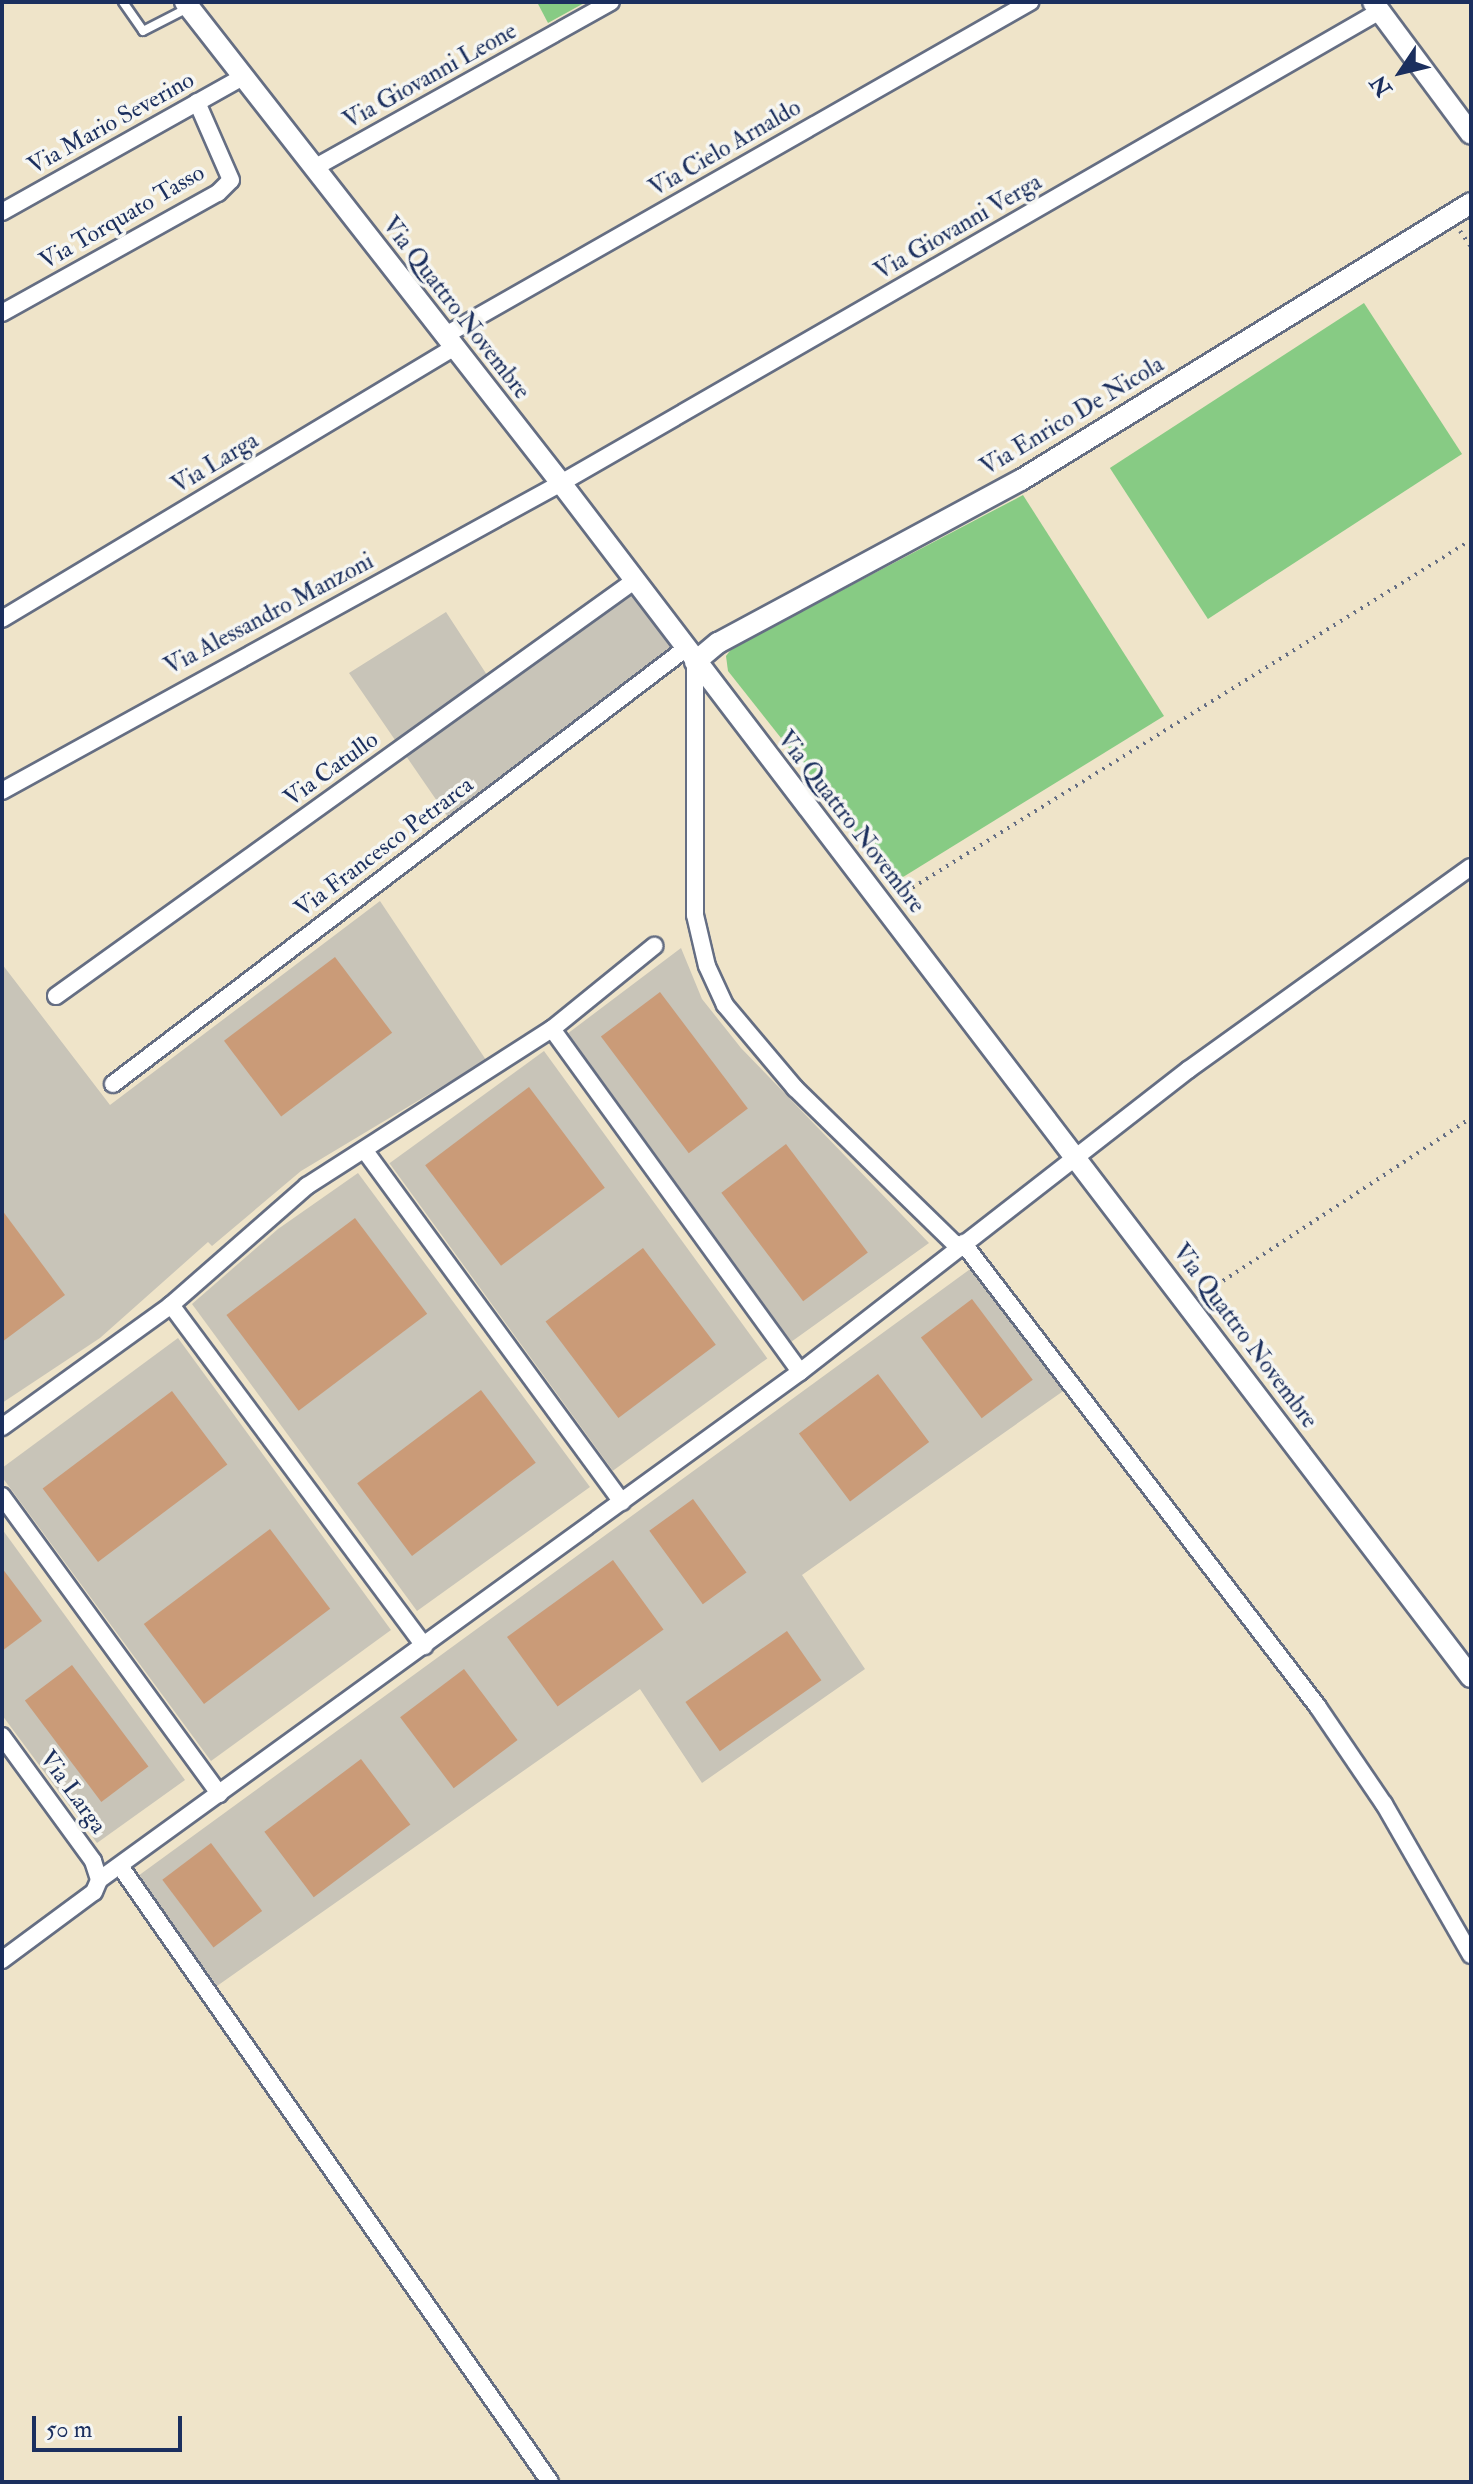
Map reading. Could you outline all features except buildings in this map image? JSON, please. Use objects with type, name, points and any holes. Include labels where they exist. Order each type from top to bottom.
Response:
[{"type":"street","name":"Via Giovanni Leone","points":[[314,168],[611,2]]},
{"type":"street","name":"Via Cielo Arnaldo","points":[[448,342],[1030,2]]},
{"type":"street","name":"Via Quattro Novembre","points":[[187,5],[561,483],[1471,1677]]},
{"type":"street","points":[[1377,7],[1471,134]]},
{"type":"street","name":"Via Giovanni Verga","points":[[561,483],[1377,7]]},
{"type":"street","name":"Via Mario Severino","points":[[2,212],[243,77]]},
{"type":"street","name":"Via Torquato Tasso","points":[[2,313],[218,193],[231,180],[197,102]]},
{"type":"street","name":"Via Enrico De Nicola","points":[[690,656],[1021,480],[1471,203]]},
{"type":"street","name":"Via Larga","points":[[2,619],[448,342]]},
{"type":"street","name":"Via Alessandro Manzoni","points":[[2,791],[561,483]]},
{"type":"street","name":"Via Catullo","points":[[56,996],[634,581]]},
{"type":"street","points":[[690,656],[695,915],[707,966],[725,1005],[776,1067],[961,1245],[1318,1707],[1384,1804],[1471,1955]]},
{"type":"street","name":"Via Francesco Petrarca","points":[[113,1084],[690,656]]},
{"type":"street","points":[[2,1960],[94,1892],[99,1880],[800,1372],[1188,1070],[1471,867]]},
{"type":"street","points":[[2,1427],[171,1305],[307,1186],[552,1029],[654,946]]},
{"type":"street","points":[[552,1029],[800,1372]]},
{"type":"street","points":[[365,1151],[622,1502]]},
{"type":"street","points":[[171,1305],[424,1646]]},
{"type":"street","points":[[2,1496],[219,1794]]},
{"type":"street","name":"Via Larga","points":[[2,1736],[93,1861],[99,1880]]},
{"type":"street","points":[[120,1866],[550,2482]]},
{"type":"lane","points":[[123,2],[143,31],[187,5]]},
{"type":"path","points":[[883,906],[1471,540]]},
{"type":"path","points":[[1187,1304],[1471,1118]]},
{"type":"shaded area","points":[[625,579],[674,647],[448,817],[349,673],[446,612],[487,675]]},
{"type":"shaded area","points":[[380,901],[486,1060],[301,1171],[212,1246],[208,1242],[100,1338],[2,1403],[2,964],[110,1105]]},
{"type":"shaded area","points":[[681,948],[702,999],[741,1048],[929,1243],[791,1342],[567,1034]]},
{"type":"shaded area","points":[[544,1051],[767,1358],[613,1471],[389,1163]]},
{"type":"shaded area","points":[[358,1173],[590,1487],[417,1611],[192,1304],[278,1229]]},
{"type":"shaded area","points":[[973,1267],[1069,1387],[802,1575],[865,1669],[702,1783],[640,1689],[217,1986],[138,1876]]},
{"type":"shaded area","points":[[178,1338],[391,1630],[211,1761],[2,1477],[2,1468]]},
{"type":"shaded area","points":[[2,1529],[185,1780],[97,1843],[2,1715]]},
{"type":"green space","points":[[537,2],[586,2],[548,23]]},
{"type":"green space","points":[[1364,303],[1462,454],[1208,619],[1110,468]]},
{"type":"green space","points":[[1023,495],[1164,716],[895,882],[728,671],[726,656],[732,648]]}]
